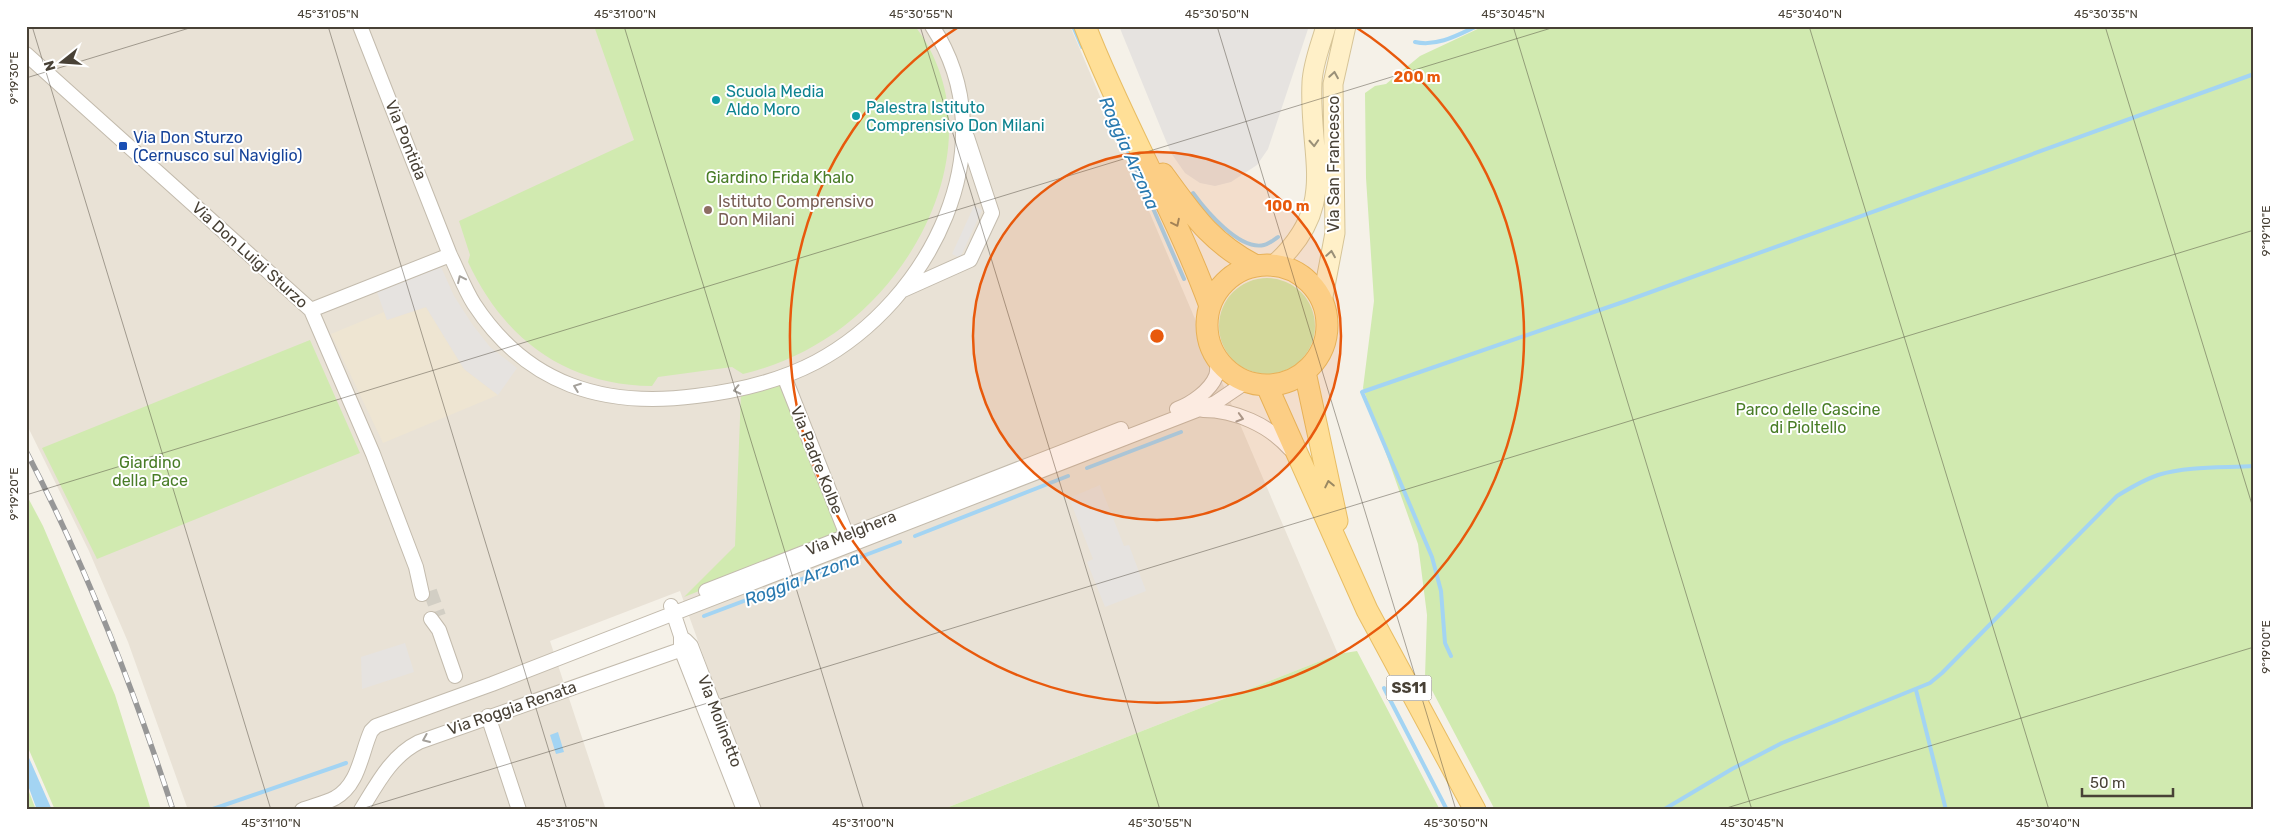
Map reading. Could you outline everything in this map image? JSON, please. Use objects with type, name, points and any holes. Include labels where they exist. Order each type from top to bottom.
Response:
[{"type":"main road","points":[[1085,26],[1111,90],[1194,262],[1210,306]]},
{"type":"main road","points":[[1132,132],[1199,223],[1221,245],[1264,266],[1289,270],[1303,277],[1314,288],[1322,302],[1327,324],[1325,340],[1316,360],[1305,372],[1288,382],[1267,386],[1246,382],[1229,372],[1217,360],[1207,331],[1210,306],[1217,292],[1231,277],[1264,266]]},
{"type":"main road","name":"SS11","points":[[1305,372],[1346,566]]},
{"type":"main road","name":"SS11","points":[[1267,386],[1367,610],[1475,810]]},
{"type":"street","name":"Via Pontida","points":[[360,26],[450,255],[473,302],[486,321],[507,344],[544,371],[585,390],[630,400],[668,400],[737,390],[784,376],[815,362],[846,342],[875,319],[900,292]]},
{"type":"street","points":[[900,292],[926,254],[951,203],[961,167],[964,129],[961,100],[954,72],[944,46],[932,26]]},
{"type":"street","name":"Via San Francesco","points":[[1264,266],[1295,244],[1306,228],[1315,202],[1317,184],[1312,80],[1326,26]]},
{"type":"street","name":"Via San Francesco","points":[[1322,302],[1335,233],[1333,84],[1346,26]]},
{"type":"street","name":"Via Don Luigi Sturzo","points":[[26,54],[311,310],[373,454],[426,592]]},
{"type":"street","points":[[900,292],[970,260],[992,213],[964,129]]},
{"type":"street","points":[[311,310],[450,255]]},
{"type":"street","name":"Via Melghera","points":[[849,540],[1068,448],[1190,404],[1213,380],[1216,375],[1217,360]]},
{"type":"street","name":"Via Padre Kolbe","points":[[784,376],[849,540]]},
{"type":"street","name":"Via Melghera","points":[[302,810],[334,798],[344,790],[355,774],[371,731],[376,726],[465,694],[503,672],[672,610],[849,540],[1215,403],[1246,382]]},
{"type":"street","name":"Via Melghera","points":[[1192,412],[1212,410],[1262,426],[1280,437],[1300,460]]},
{"type":"street","name":"Via Molinetto","points":[[672,610],[744,810]]},
{"type":"street","points":[[436,622],[455,676]]},
{"type":"street","name":"Via Molinetto","points":[[685,644],[754,810]]},
{"type":"street","name":"Via Roggia Renata","points":[[361,810],[389,767],[408,748],[425,739],[685,644]]},
{"type":"street","points":[[488,716],[519,810]]},
{"type":"shaded area","points":[[26,26],[1070,26],[1338,654],[941,810],[759,810],[680,591],[550,641],[606,810],[188,810],[128,642],[89,551],[26,423]]},
{"type":"shaded area","points":[[1119,26],[1309,26],[1268,149],[1257,165],[1231,182],[1215,186],[1200,183],[1185,173],[1171,153]]},
{"type":"shaded area","points":[[974,206],[982,210],[960,258],[952,254]]},
{"type":"shaded area","points":[[441,267],[454,296],[472,324],[490,347],[517,368],[498,395],[464,369],[426,307],[387,320],[377,292]]},
{"type":"shaded area","points":[[426,307],[464,369],[498,395],[383,443],[331,334],[384,312],[387,320]]},
{"type":"shaded area","points":[[1100,485],[1124,546],[1129,545],[1146,591],[1105,607],[1087,562],[1093,559],[1069,498]]},
{"type":"shaded area","points":[[405,643],[414,672],[362,689],[361,657]]},
{"type":"green space","name":"Giardino Frida Khalo","points":[[594,26],[915,26],[937,64],[948,105],[948,146],[940,187],[925,227],[903,264],[875,298],[833,334],[809,349],[783,361],[743,374],[732,367],[658,377],[652,386],[621,384],[592,377],[565,367],[519,335],[500,314],[468,262],[470,255],[459,221],[634,140]]},
{"type":"green space","name":"Parco delle Cascine di Pioltello","points":[[1484,26],[2254,26],[2254,810],[1495,810],[1425,677],[1427,615],[1418,544],[1363,388],[1374,301],[1366,178],[1365,93],[1375,86],[1386,84],[1420,56]]},
{"type":"green space","points":[[1267,278],[1285,282],[1301,292],[1311,308],[1315,326],[1311,344],[1301,360],[1285,370],[1267,374],[1249,370],[1233,360],[1223,344],[1219,326],[1223,308],[1233,292],[1249,282]]},
{"type":"green space","name":"Giardino della Pace","points":[[310,340],[360,453],[97,559],[42,448]]},
{"type":"green space","points":[[779,381],[839,535],[684,597],[735,546],[741,392]]},
{"type":"green space","points":[[26,494],[43,526],[115,695],[151,810],[55,810],[26,743]]},
{"type":"green space","points":[[1357,651],[1440,810],[941,810],[1338,654]]},
{"type":"green space","points":[[26,784],[36,810],[26,810]]},
{"type":"water","points":[[558,732],[564,752],[556,754],[550,735]]},
{"type":"water","points":[[26,751],[52,810],[37,810],[26,780]]},
{"type":"waterway","name":"Roggia Arzona","points":[[1073,26],[1082,47]]},
{"type":"waterway","points":[[1415,42],[1439,42],[1477,26]]},
{"type":"waterway","points":[[1451,656],[1445,643],[1441,591],[1432,557],[1362,392],[1626,301],[2254,74]]},
{"type":"waterway","name":"Roggia Arzona","points":[[1109,108],[1184,279]]},
{"type":"waterway","points":[[1193,193],[1206,210],[1224,228],[1245,242],[1264,245],[1278,237]]},
{"type":"waterway","name":"Roggia Arzona","points":[[1087,468],[1181,432]]},
{"type":"waterway","points":[[1663,810],[1732,769],[1782,743],[1930,683],[2117,496],[2132,487],[2152,477],[2169,472],[2254,466]]},
{"type":"waterway","name":"Roggia Arzona","points":[[915,536],[1068,476]]},
{"type":"waterway","name":"Roggia Arzona","points":[[704,616],[900,542]]},
{"type":"waterway","name":"Roggia Arzona","points":[[1384,688],[1447,810]]},
{"type":"waterway","points":[[1916,690],[1946,810]]},
{"type":"waterway","name":"Roggia Arzona","points":[[210,810],[346,763]]},
{"type":"tunnel","points":[[430,591],[439,616]]},
{"type":"railway","points":[[26,451],[69,538],[107,628],[142,718],[173,810]]},
{"type":"place","name":"Scuola Media Aldo Moro","points":[[716,100]]},
{"type":"place","name":"Palestra Istituto Comprensivo Don Milani","points":[[856,116]]},
{"type":"place","name":"Via Don Sturzo (Cernusco sul Naviglio)","points":[[123,146]]},
{"type":"place","name":"Istituto Comprensivo Don Milani","points":[[708,210]]}]
